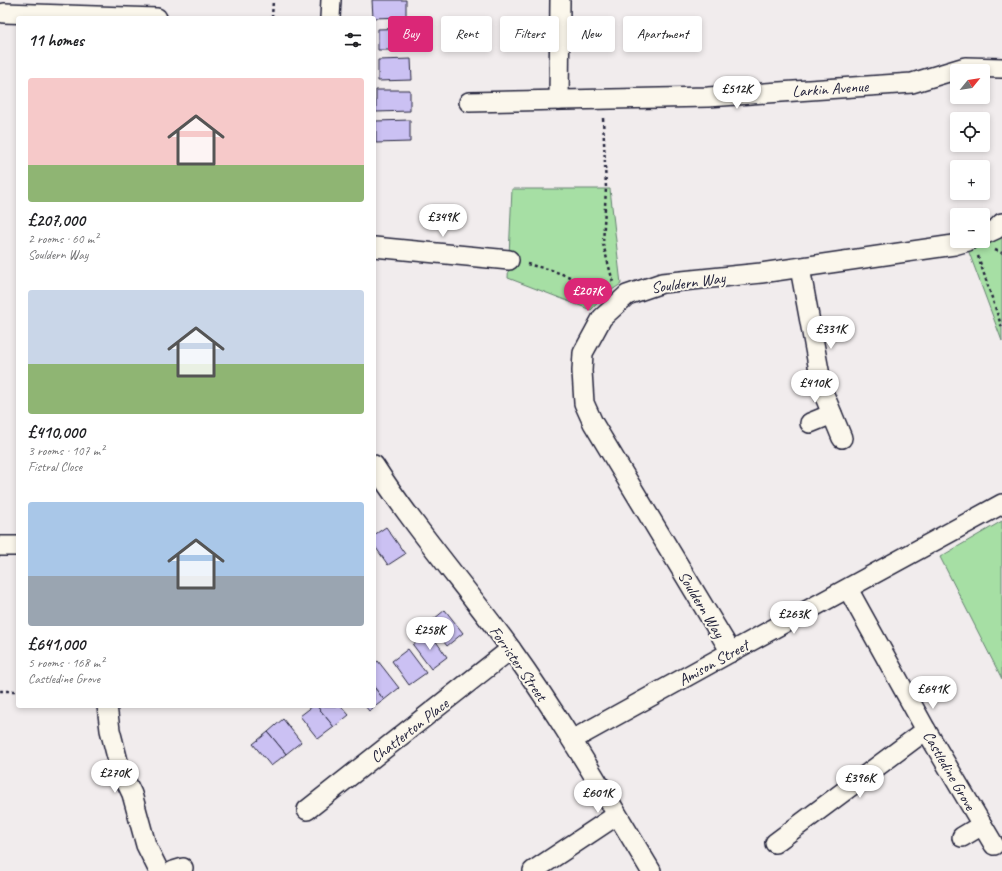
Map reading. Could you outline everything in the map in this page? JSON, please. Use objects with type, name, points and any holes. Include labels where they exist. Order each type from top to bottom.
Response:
[{"type":"street","points":[[330,0],[330,16]]},
{"type":"street","points":[[559,100],[560,0]]},
{"type":"street","points":[[4,14],[67,16]]},
{"type":"street","name":"Larkin Avenue","points":[[469,102],[708,97],[912,83],[964,67],[1002,68]]},
{"type":"street","points":[[990,232],[996,229],[1002,223]]},
{"type":"street","name":"Souldern Way","points":[[731,652],[593,423],[584,403],[582,371],[583,353],[602,318],[627,295],[662,283],[800,268],[950,246]]},
{"type":"street","points":[[376,247],[509,260]]},
{"type":"street","points":[[800,268],[823,392],[842,438]]},
{"type":"street","points":[[810,423],[832,414]]},
{"type":"street","name":"Forrister Street","points":[[376,471],[511,649],[572,740],[651,871]]},
{"type":"street","name":"Amison Street","points":[[572,740],[1002,504]]},
{"type":"street","points":[[0,546],[16,546]]},
{"type":"street","name":"Castledine Grove","points":[[848,589],[926,730],[994,845]]},
{"type":"street","name":"Chatterton Place","points":[[307,810],[511,649]]},
{"type":"street","points":[[107,708],[110,730],[120,769],[132,794],[146,845],[159,871]]},
{"type":"street","points":[[775,843],[926,730]]},
{"type":"street","points":[[533,871],[617,815]]},
{"type":"street","points":[[962,837],[982,825]]},
{"type":"path","points":[[272,16],[273,0]]},
{"type":"path","points":[[602,99],[606,188],[603,244],[618,303]]},
{"type":"path","points":[[973,248],[1002,328]]},
{"type":"path","points":[[509,260],[551,270],[604,288],[618,303]]},
{"type":"path","points":[[0,691],[16,691]]},
{"type":"green space","points":[[512,189],[610,189],[621,284],[606,294],[591,310],[508,278]]},
{"type":"green space","points":[[1002,231],[1002,341],[967,248],[990,248],[990,236]]},
{"type":"green space","points":[[1002,521],[1002,679],[940,557]]},
{"type":"building","points":[[372,0],[406,0],[406,16],[376,18],[376,16],[373,16]]},
{"type":"building","points":[[378,29],[388,29],[388,50],[378,50]]},
{"type":"building","points":[[411,59],[412,80],[378,81],[378,60]]},
{"type":"building","points":[[376,90],[410,90],[410,111],[376,112]]},
{"type":"building","points":[[410,120],[410,142],[376,143],[376,121]]},
{"type":"building","points":[[386,527],[405,554],[388,565],[376,548],[376,534]]},
{"type":"building","points":[[445,610],[463,633],[447,646],[429,623]]},
{"type":"building","points":[[430,633],[447,657],[431,669],[413,645]]},
{"type":"building","points":[[408,649],[426,673],[409,685],[392,661]]},
{"type":"building","points":[[378,661],[399,688],[384,700],[376,690],[376,662]]},
{"type":"building","points":[[376,690],[384,700],[376,706]]},
{"type":"building","points":[[310,708],[319,708],[334,727],[318,739],[300,716]]},
{"type":"building","points":[[319,708],[343,708],[349,715],[334,727]]},
{"type":"building","points":[[283,719],[301,742],[286,754],[268,732]]},
{"type":"building","points":[[268,732],[286,754],[271,766],[253,744]]}]
